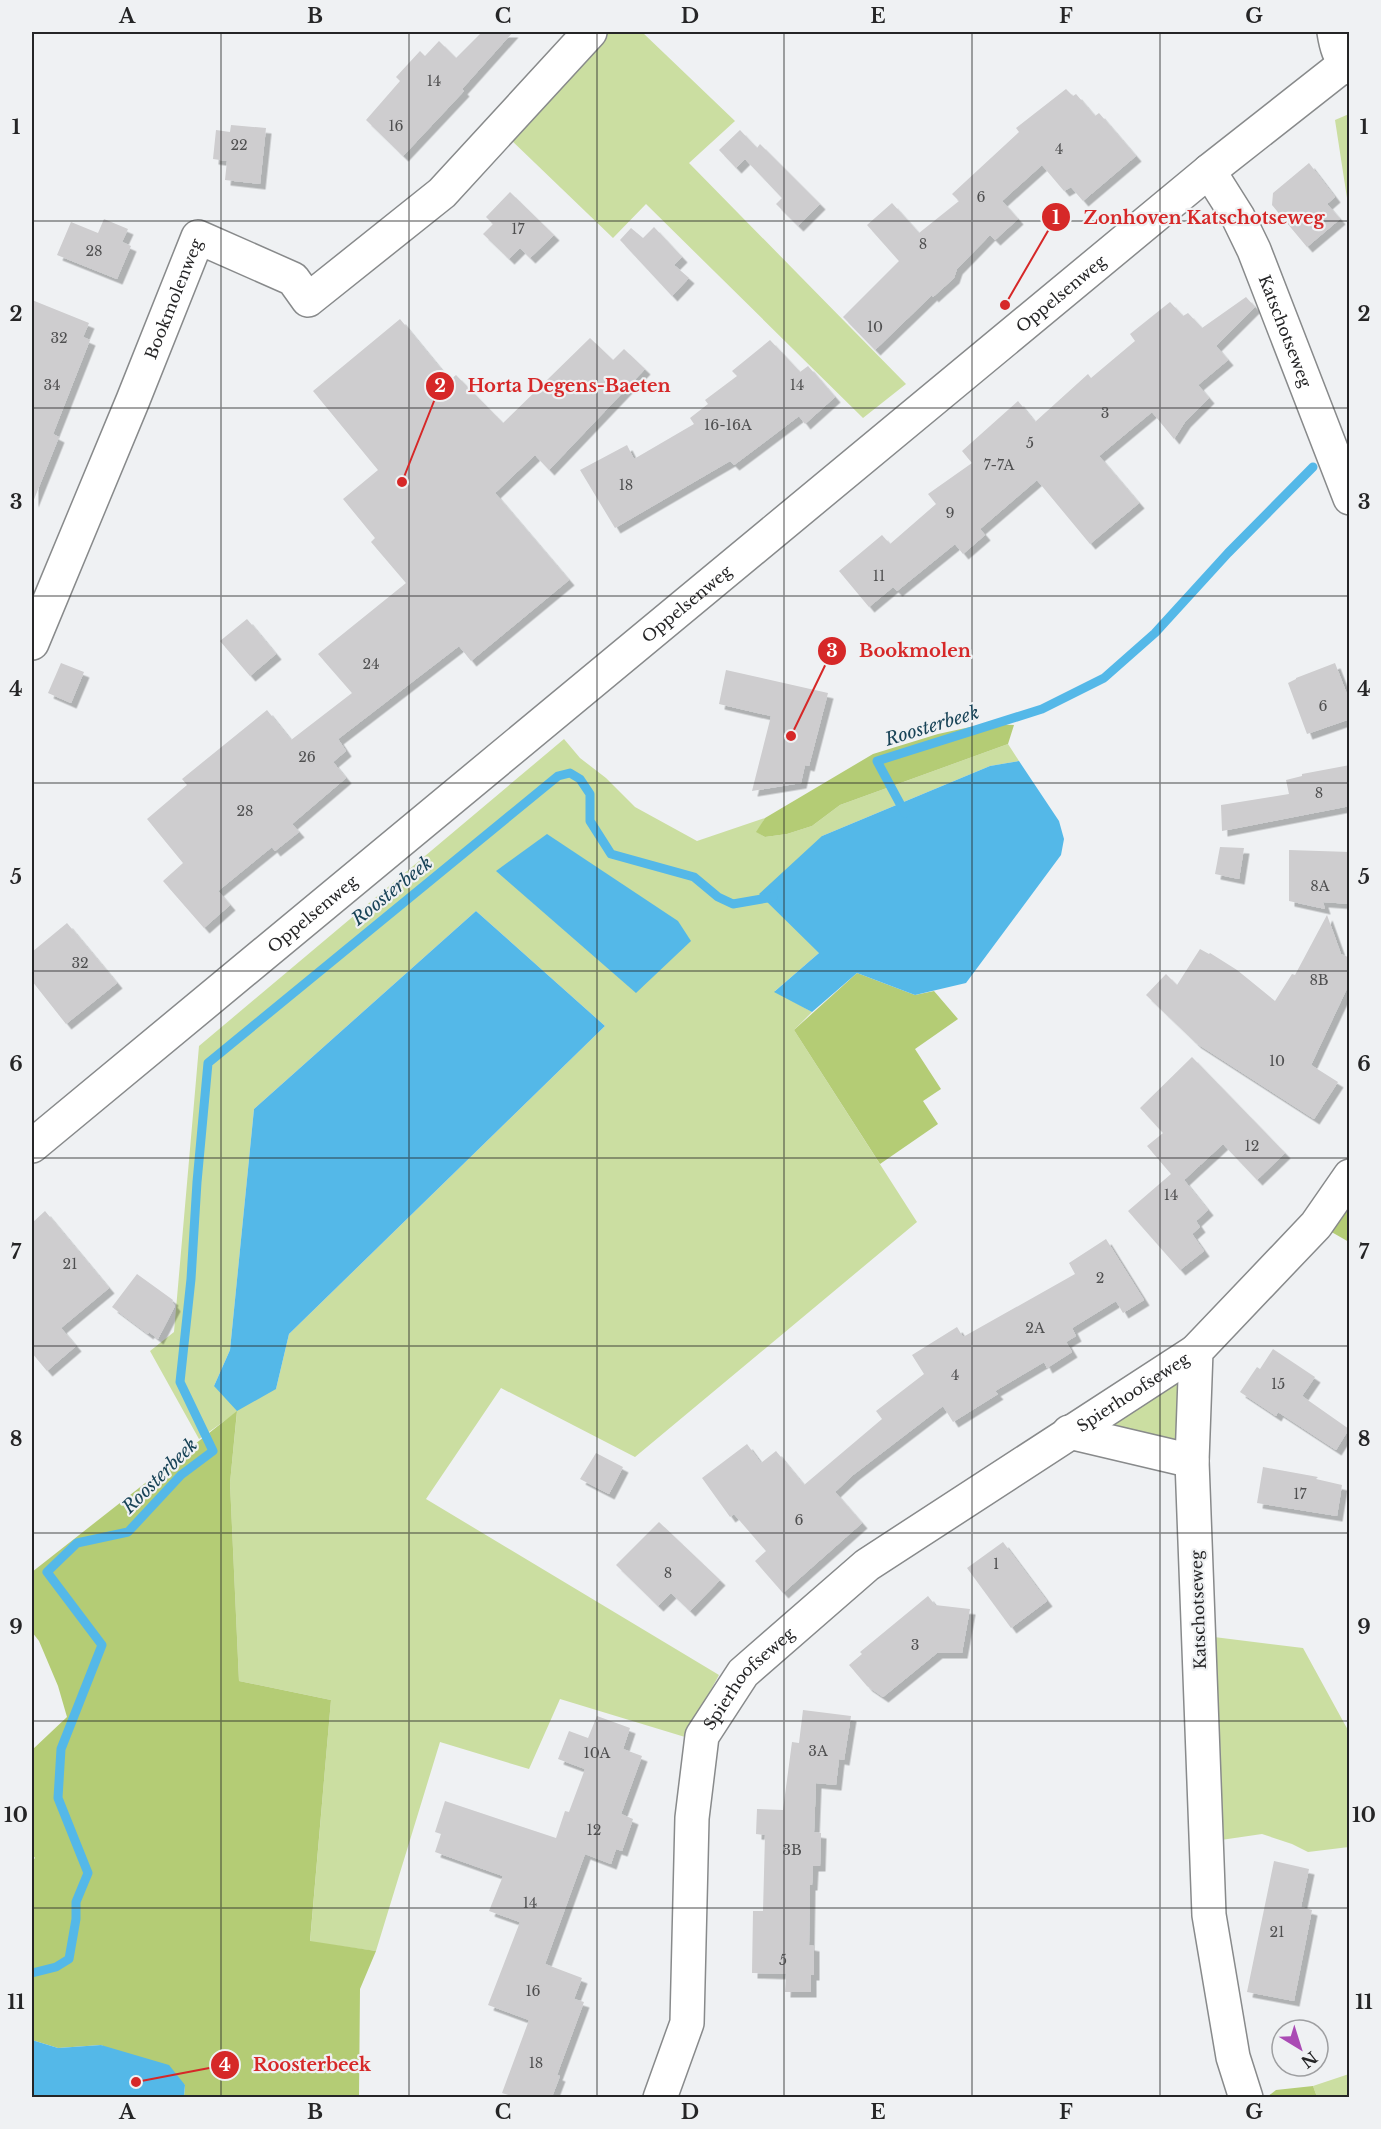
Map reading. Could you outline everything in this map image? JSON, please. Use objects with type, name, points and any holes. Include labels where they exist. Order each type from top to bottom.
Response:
[{"type":"street","name":"Bookmolenweg","points":[[32,643],[198,237],[293,279],[308,300],[442,193],[590,32]]},
{"type":"street","points":[[1334,32],[1336,47],[1347,66]]},
{"type":"street","name":"Oppelsenweg","points":[[32,1146],[1209,171],[1347,66]]},
{"type":"street","name":"Katschotseweg","points":[[1209,171],[1238,217],[1254,250],[1350,498]]},
{"type":"street","points":[[1196,1351],[1316,1225],[1350,1176]]},
{"type":"street","name":"Katschotseweg","points":[[1196,1351],[1192,1461],[1209,1915],[1233,2057],[1246,2097]]},
{"type":"street","name":"Spierhoofseweg","points":[[660,2097],[687,2023],[692,1818],[702,1736],[742,1673],[867,1565],[1196,1351]]},
{"type":"street","name":"Spierhoofseweg","points":[[1069,1432],[1192,1461]]},
{"type":"green space","points":[[608,32],[642,32],[735,121],[689,163],[906,384],[863,418],[646,204],[613,238],[509,138]]},
{"type":"green space","points":[[1349,114],[1349,201],[1335,120]]},
{"type":"green space","points":[[984,724],[1014,725],[1008,744],[840,805],[812,826],[787,834],[765,837],[756,832],[765,818],[873,754],[938,734]]},
{"type":"green space","points":[[564,739],[580,758],[606,778],[635,807],[697,841],[765,818],[757,832],[765,837],[787,834],[812,826],[840,805],[1008,744],[1019,761],[990,766],[822,836],[819,953],[775,991],[812,1012],[794,1030],[917,1222],[635,1457],[501,1388],[426,1499],[719,1675],[685,1737],[560,1699],[529,1769],[440,1742],[376,1951],[310,1942],[331,1700],[239,1681],[230,1483],[237,1412],[199,1439],[150,1351],[174,1332],[199,1046]],"holes":[[[476,911],[605,1026],[289,1334],[276,1389],[214,1386],[230,1350],[254,1109]]]},
{"type":"green space","points":[[857,973],[915,995],[934,991],[958,1019],[915,1049],[941,1089],[923,1101],[938,1124],[880,1164],[794,1030]]},
{"type":"green space","points":[[1349,1197],[1349,1242],[1328,1230]]},
{"type":"green space","points":[[1180,1376],[1181,1442],[1112,1425]]},
{"type":"green space","points":[[237,1411],[230,1483],[239,1681],[331,1700],[310,1941],[376,1951],[360,1989],[359,2097],[184,2097],[185,2085],[101,2045],[58,2048],[32,2040],[32,1861],[35,1858],[32,1854],[32,1750],[67,1717],[58,1686],[39,1641],[32,1632],[32,1572]]},
{"type":"green space","points":[[1214,1637],[1303,1648],[1349,1732],[1349,1847],[1308,1852],[1262,1834],[1221,1840]]},
{"type":"green space","points":[[1349,2074],[1349,2097],[1317,2097],[1313,2086]]},
{"type":"green space","points":[[1313,2086],[1317,2097],[1267,2097],[1276,2090]]},
{"type":"water","points":[[1019,761],[1059,821],[1064,839],[1061,855],[966,983],[915,995],[857,973],[812,1012],[774,992],[819,953],[759,894],[822,836],[990,766]]},
{"type":"water","points":[[547,834],[678,921],[691,941],[636,993],[496,871]]},
{"type":"water","points":[[476,911],[605,1026],[289,1334],[276,1389],[237,1411],[214,1386],[230,1350],[254,1109]]},
{"type":"water","points":[[32,2040],[58,2048],[101,2045],[169,2065],[185,2085],[184,2097],[32,2097]]},
{"type":"building","points":[[482,32],[513,32],[462,89],[464,91],[403,156],[366,120],[400,81],[396,77],[420,51],[425,56],[439,41],[456,58]]},
{"type":"building","points":[[1066,89],[1073,96],[1076,94],[1095,116],[1099,113],[1136,156],[1083,201],[1071,187],[1064,191],[1042,165],[1002,201],[1018,219],[995,240],[990,235],[957,269],[954,278],[933,297],[932,295],[875,350],[843,317],[899,261],[867,225],[892,203],[919,233],[959,201],[952,194],[1019,132],[1016,128]]},
{"type":"building","points":[[231,125],[266,128],[260,184],[225,180],[227,161],[213,159],[216,130],[230,132]]},
{"type":"building","points":[[740,130],[757,148],[760,144],[820,204],[798,226],[776,204],[782,198],[745,159],[736,168],[719,150]]},
{"type":"building","points":[[1309,163],[1335,197],[1327,204],[1340,219],[1307,247],[1272,205],[1273,193]]},
{"type":"building","points":[[510,192],[554,235],[530,258],[520,248],[509,259],[483,234],[493,224],[486,217]]},
{"type":"building","points":[[104,219],[128,229],[122,242],[131,246],[117,279],[57,255],[71,222],[98,233]]},
{"type":"building","points":[[654,227],[682,257],[674,265],[689,278],[672,296],[620,240],[631,228],[643,238]]},
{"type":"building","points":[[1246,297],[1255,307],[1216,346],[1228,360],[1198,385],[1209,398],[1185,422],[1174,439],[1152,412],[1099,456],[1139,503],[1090,544],[1037,480],[980,529],[985,535],[963,554],[955,544],[897,591],[893,587],[869,607],[839,571],[882,535],[890,544],[936,504],[928,494],[972,463],[962,451],[1018,401],[1035,422],[1088,374],[1091,378],[1135,341],[1130,334],[1170,302],[1183,316],[1188,313],[1202,328]]},
{"type":"building","points":[[32,300],[89,323],[83,337],[90,340],[53,434],[59,437],[33,502]]},
{"type":"building","points":[[400,319],[450,380],[456,375],[503,423],[590,338],[613,360],[624,349],[645,369],[549,470],[535,455],[495,493],[569,580],[471,661],[459,646],[338,739],[346,751],[333,762],[346,778],[292,824],[299,832],[275,851],[272,847],[218,891],[230,905],[204,928],[163,881],[183,863],[147,819],[187,785],[182,779],[267,710],[291,740],[352,693],[318,654],[406,583],[371,542],[375,538],[343,499],[378,470],[313,391]]},
{"type":"building","points":[[770,340],[800,372],[808,366],[835,397],[805,424],[799,416],[734,465],[730,461],[615,528],[580,470],[627,445],[634,459],[694,424],[690,418],[708,404],[705,400],[737,376],[732,371]]},
{"type":"building","points":[[247,619],[276,654],[250,676],[220,641]]},
{"type":"building","points":[[61,663],[84,672],[71,703],[48,693]]},
{"type":"building","points":[[1335,663],[1350,702],[1350,719],[1307,734],[1288,683]]},
{"type":"building","points":[[726,670],[828,693],[809,766],[805,765],[801,783],[752,791],[771,716],[719,704]]},
{"type":"building","points":[[1350,765],[1350,806],[1222,831],[1221,805],[1289,794],[1286,780],[1302,776],[1302,774]]},
{"type":"building","points":[[1220,847],[1244,848],[1239,879],[1215,874]]},
{"type":"building","points":[[1289,850],[1350,852],[1350,904],[1323,902],[1325,909],[1289,901]]},
{"type":"building","points":[[1327,915],[1341,954],[1350,958],[1350,982],[1311,1065],[1338,1082],[1314,1119],[1196,1043],[1146,995],[1166,974],[1177,985],[1200,949],[1237,970],[1275,1001],[1292,974],[1295,975]]},
{"type":"building","points":[[67,923],[117,983],[66,1024],[32,981],[32,952]]},
{"type":"building","points":[[1192,1057],[1285,1153],[1257,1180],[1223,1144],[1184,1180],[1208,1210],[1196,1221],[1200,1227],[1192,1234],[1204,1251],[1180,1270],[1128,1211],[1171,1174],[1147,1146],[1163,1133],[1140,1108]]},
{"type":"building","points":[[45,1211],[109,1288],[61,1328],[76,1346],[47,1371],[32,1353],[32,1223]]},
{"type":"building","points":[[1106,1239],[1144,1300],[1123,1313],[1116,1301],[1072,1328],[1076,1336],[1066,1342],[1072,1352],[1047,1368],[1044,1362],[995,1391],[998,1394],[953,1422],[943,1406],[853,1475],[835,1492],[862,1523],[783,1593],[755,1561],[766,1551],[734,1514],[730,1517],[702,1478],[747,1444],[761,1463],[776,1451],[804,1485],[882,1419],[876,1411],[924,1374],[912,1355],[957,1327],[963,1337],[1075,1274],[1069,1263]]},
{"type":"building","points":[[137,1274],[173,1300],[175,1306],[158,1339],[112,1307]]},
{"type":"building","points":[[1273,1349],[1315,1377],[1302,1396],[1349,1429],[1336,1450],[1278,1412],[1276,1416],[1240,1392],[1257,1367],[1260,1369]]},
{"type":"building","points":[[596,1453],[623,1467],[609,1494],[580,1479]]},
{"type":"building","points":[[1263,1467],[1318,1477],[1316,1479],[1342,1485],[1337,1516],[1257,1503]]},
{"type":"building","points":[[659,1522],[720,1580],[690,1611],[671,1593],[658,1606],[616,1565]]},
{"type":"building","points":[[1003,1542],[1047,1601],[1011,1628],[967,1568]]},
{"type":"building","points":[[928,1596],[935,1605],[970,1609],[962,1653],[937,1653],[883,1697],[867,1686],[849,1665],[862,1654],[860,1652]]},
{"type":"building","points":[[803,1710],[851,1716],[844,1760],[839,1759],[836,1785],[816,1783],[814,1832],[821,1833],[820,1866],[813,1866],[812,1885],[810,1885],[809,1945],[814,1946],[814,1975],[811,1975],[811,1992],[785,1992],[786,1974],[752,1973],[753,1911],[763,1911],[765,1835],[756,1834],[757,1809],[783,1810],[792,1742],[799,1743]]},
{"type":"building","points":[[597,1716],[630,1728],[623,1749],[642,1756],[621,1814],[633,1819],[622,1851],[616,1849],[611,1864],[585,1854],[545,1964],[582,1978],[574,1999],[584,2002],[557,2075],[560,2076],[552,2097],[515,2097],[502,2093],[529,2020],[488,2005],[520,1922],[489,1911],[503,1876],[435,1852],[441,1834],[435,1832],[445,1801],[556,1838],[565,1811],[569,1812],[585,1769],[558,1759],[569,1731],[588,1738]]},
{"type":"building","points":[[1274,1861],[1309,1869],[1301,1907],[1312,1910],[1294,2001],[1247,1992]]},
{"type":"waterway","name":"Roosterbeek","points":[[905,813],[877,761],[1042,709],[1104,678],[1155,633],[1228,553],[1313,467]]},
{"type":"waterway","name":"Roosterbeek","points":[[32,1973],[56,1967],[69,1959],[76,1919],[76,1902],[88,1873],[58,1798],[61,1749],[102,1645],[47,1572],[77,1543],[128,1532],[181,1475],[213,1451],[180,1382],[191,1279],[208,1063],[558,776],[570,773],[580,779],[590,794],[590,821],[611,854],[694,877],[718,897],[733,904],[773,897]]},
{"type":"place","name":"Zonhoven Katschotseweg","points":[[1005,305]]},
{"type":"place","name":"Horta Degens-Baeten","points":[[402,482]]},
{"type":"place","name":"Bookmolen","points":[[791,736]]},
{"type":"place","name":"Roosterbeek","points":[[136,2082]]}]
